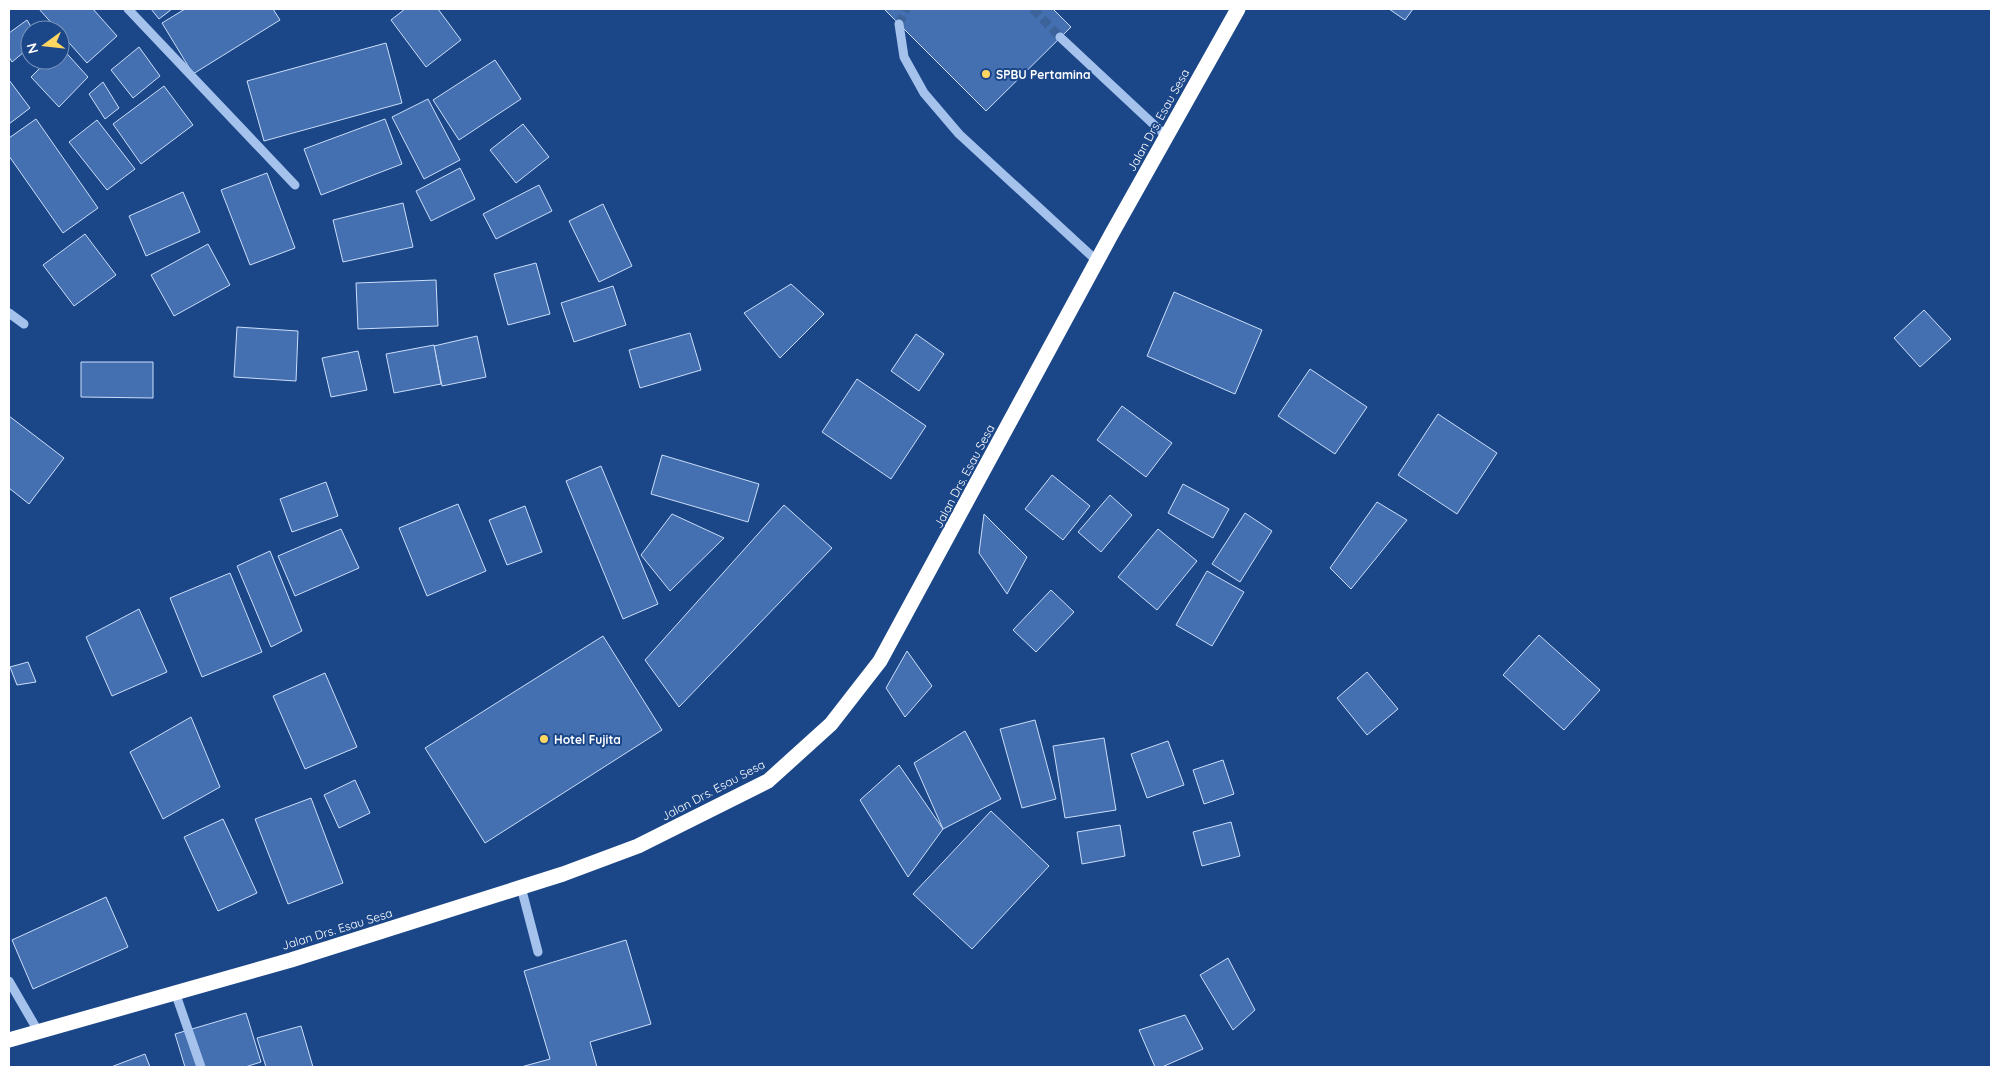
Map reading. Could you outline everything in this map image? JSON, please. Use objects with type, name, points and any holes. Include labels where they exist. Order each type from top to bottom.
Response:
[{"type":"highway","name":"Jalan Drs. Esau Sesa","points":[[9,1040],[291,960],[521,887],[638,846],[768,781],[831,724],[880,661],[1097,261],[1238,9]]},
{"type":"street","points":[[128,9],[295,185]]},
{"type":"street","points":[[899,24],[904,56],[924,93],[959,134],[1097,261]]},
{"type":"street","points":[[1060,37],[1166,136]]},
{"type":"street","points":[[9,314],[24,324]]},
{"type":"street","points":[[521,887],[538,952]]},
{"type":"street","points":[[9,981],[38,1031]]},
{"type":"street","points":[[175,992],[201,1067]]},
{"type":"building","points":[[39,9],[93,9],[117,36],[87,63],[70,44],[70,20],[49,20]]},
{"type":"building","points":[[151,9],[172,9],[159,19]]},
{"type":"building","points":[[185,9],[273,9],[280,20],[193,74],[162,23]]},
{"type":"building","points":[[405,9],[438,9],[461,40],[426,67],[391,20]]},
{"type":"building","name":"SPBU Pertamina","points":[[884,9],[1053,9],[1071,27],[986,111]]},
{"type":"building","points":[[1389,9],[1413,9],[1405,20]]},
{"type":"building","points":[[20,25],[20,55],[12,62],[9,57],[9,33]]},
{"type":"building","points":[[386,43],[402,103],[264,141],[247,81]]},
{"type":"building","points":[[139,47],[160,76],[133,98],[111,70]]},
{"type":"building","points":[[70,57],[88,77],[59,107],[31,77],[38,70],[70,70]]},
{"type":"building","points":[[495,60],[521,99],[459,140],[433,100]]},
{"type":"building","points":[[9,80],[30,108],[9,124]]},
{"type":"building","points":[[103,82],[119,108],[105,119],[89,94]]},
{"type":"building","points":[[164,86],[193,125],[141,164],[113,124]]},
{"type":"building","points":[[428,99],[460,160],[424,179],[392,117]]},
{"type":"building","points":[[36,119],[98,208],[63,233],[9,156],[9,138]]},
{"type":"building","points":[[385,119],[402,164],[321,195],[304,149]]},
{"type":"building","points":[[97,120],[135,169],[107,190],[69,142]]},
{"type":"building","points":[[523,124],[549,157],[516,183],[490,150]]},
{"type":"building","points":[[460,168],[475,199],[431,221],[416,191]]},
{"type":"building","points":[[267,173],[295,248],[250,265],[221,190]]},
{"type":"building","points":[[539,185],[552,211],[496,239],[483,214]]},
{"type":"building","points":[[183,192],[200,232],[146,256],[129,216]]},
{"type":"building","points":[[403,203],[413,247],[343,262],[333,220]]},
{"type":"building","points":[[603,204],[632,266],[599,282],[569,221]]},
{"type":"building","points":[[85,234],[116,275],[74,306],[43,265]]},
{"type":"building","points":[[208,244],[230,285],[174,316],[151,275]]},
{"type":"building","points":[[536,263],[550,314],[508,325],[494,274]]},
{"type":"building","points":[[436,280],[438,326],[358,329],[356,283]]},
{"type":"building","points":[[791,284],[824,314],[780,358],[744,313]]},
{"type":"building","points":[[613,286],[626,325],[574,342],[561,303]]},
{"type":"building","points":[[1174,292],[1262,330],[1235,394],[1147,356]]},
{"type":"building","points":[[1924,310],[1951,339],[1920,367],[1894,338]]},
{"type":"building","points":[[237,327],[298,331],[296,381],[234,377]]},
{"type":"building","points":[[690,333],[701,370],[640,388],[629,350]]},
{"type":"building","points":[[916,334],[944,354],[919,391],[891,371]]},
{"type":"building","points":[[477,336],[486,377],[442,386],[434,346]]},
{"type":"building","points":[[434,345],[441,384],[394,393],[386,354]]},
{"type":"building","points":[[358,351],[367,390],[331,397],[322,358]]},
{"type":"building","points":[[81,362],[153,362],[153,398],[81,397]]},
{"type":"building","points":[[1310,369],[1367,407],[1335,454],[1278,416]]},
{"type":"building","points":[[857,379],[926,426],[891,479],[822,432]]},
{"type":"building","points":[[1122,406],[1172,443],[1146,477],[1097,440]]},
{"type":"building","points":[[1438,414],[1497,453],[1457,514],[1398,475]]},
{"type":"building","points":[[9,416],[64,458],[29,504],[9,488]]},
{"type":"building","points":[[662,455],[759,484],[748,522],[651,494]]},
{"type":"building","points":[[601,466],[658,604],[623,619],[566,481]]},
{"type":"building","points":[[1052,475],[1090,506],[1063,540],[1025,509]]},
{"type":"building","points":[[326,482],[338,516],[292,532],[280,499]]},
{"type":"building","points":[[1183,484],[1229,509],[1213,538],[1168,513]]},
{"type":"building","points":[[1110,495],[1132,515],[1101,552],[1078,532]]},
{"type":"building","points":[[1377,502],[1407,520],[1351,589],[1330,568]]},
{"type":"building","points":[[458,504],[486,571],[427,596],[399,528]]},
{"type":"building","points":[[784,505],[832,548],[679,707],[645,660]]},
{"type":"building","points":[[525,506],[542,552],[507,565],[489,520]]},
{"type":"building","points":[[1245,513],[1272,531],[1240,582],[1212,564]]},
{"type":"building","points":[[672,514],[724,538],[670,591],[641,555]]},
{"type":"building","points":[[984,514],[1027,557],[1007,594],[979,553]]},
{"type":"building","points":[[341,529],[359,568],[295,596],[278,556]]},
{"type":"building","points":[[1158,529],[1197,561],[1157,610],[1118,577]]},
{"type":"building","points":[[270,551],[302,631],[271,647],[237,566]]},
{"type":"building","points":[[1207,571],[1244,592],[1212,646],[1176,625]]},
{"type":"building","points":[[230,573],[262,652],[202,677],[170,598]]},
{"type":"building","points":[[1051,590],[1074,612],[1036,652],[1013,630]]},
{"type":"building","points":[[139,609],[167,672],[112,696],[86,637]]},
{"type":"building","points":[[1539,635],[1600,690],[1564,730],[1503,675]]},
{"type":"building","name":"Hotel Fujita","points":[[603,636],[662,730],[485,843],[425,748]]},
{"type":"building","points":[[907,651],[932,686],[905,717],[886,688]]},
{"type":"building","points":[[28,662],[36,682],[17,685],[10,667]]},
{"type":"building","points":[[1367,672],[1398,709],[1367,735],[1337,698]]},
{"type":"building","points":[[325,673],[357,747],[305,769],[273,696]]},
{"type":"building","points":[[191,717],[220,787],[163,819],[130,752]]},
{"type":"building","points":[[1035,720],[1056,799],[1022,808],[1000,729]]},
{"type":"building","points":[[965,731],[1001,799],[943,829],[914,763]]},
{"type":"building","points":[[1104,738],[1116,810],[1065,818],[1053,746]]},
{"type":"building","points":[[1168,741],[1184,785],[1147,798],[1131,754]]},
{"type":"building","points":[[1223,760],[1234,794],[1204,804],[1193,770]]},
{"type":"building","points":[[899,765],[943,829],[908,877],[860,800]]},
{"type":"building","points":[[355,780],[370,813],[339,828],[324,795]]},
{"type":"building","points":[[311,798],[343,883],[288,904],[255,819]]},
{"type":"building","points":[[991,811],[1049,866],[972,949],[913,894]]},
{"type":"building","points":[[223,819],[257,893],[218,911],[184,837]]},
{"type":"building","points":[[1231,822],[1240,856],[1202,866],[1193,832]]},
{"type":"building","points":[[1120,825],[1125,856],[1082,864],[1077,832]]},
{"type":"building","points":[[106,897],[128,947],[33,989],[12,940]]},
{"type":"building","points":[[626,940],[651,1024],[590,1042],[597,1067],[521,1067],[550,1059],[524,971]]},
{"type":"building","points":[[1228,958],[1255,1010],[1233,1030],[1200,975]]},
{"type":"building","points":[[246,1013],[261,1062],[245,1067],[185,1067],[175,1034]]},
{"type":"building","points":[[1185,1015],[1203,1049],[1162,1067],[1155,1067],[1139,1030]]},
{"type":"building","points":[[301,1026],[313,1067],[266,1067],[257,1038]]},
{"type":"building","points":[[145,1054],[150,1067],[111,1067]]},
{"type":"tunnel","points":[[899,24],[906,9]]},
{"type":"tunnel","points":[[1033,9],[1060,37]]},
{"type":"place","name":"SPBU Pertamina","points":[[986,74]]},
{"type":"place","name":"Hotel Fujita","points":[[544,739]]}]
